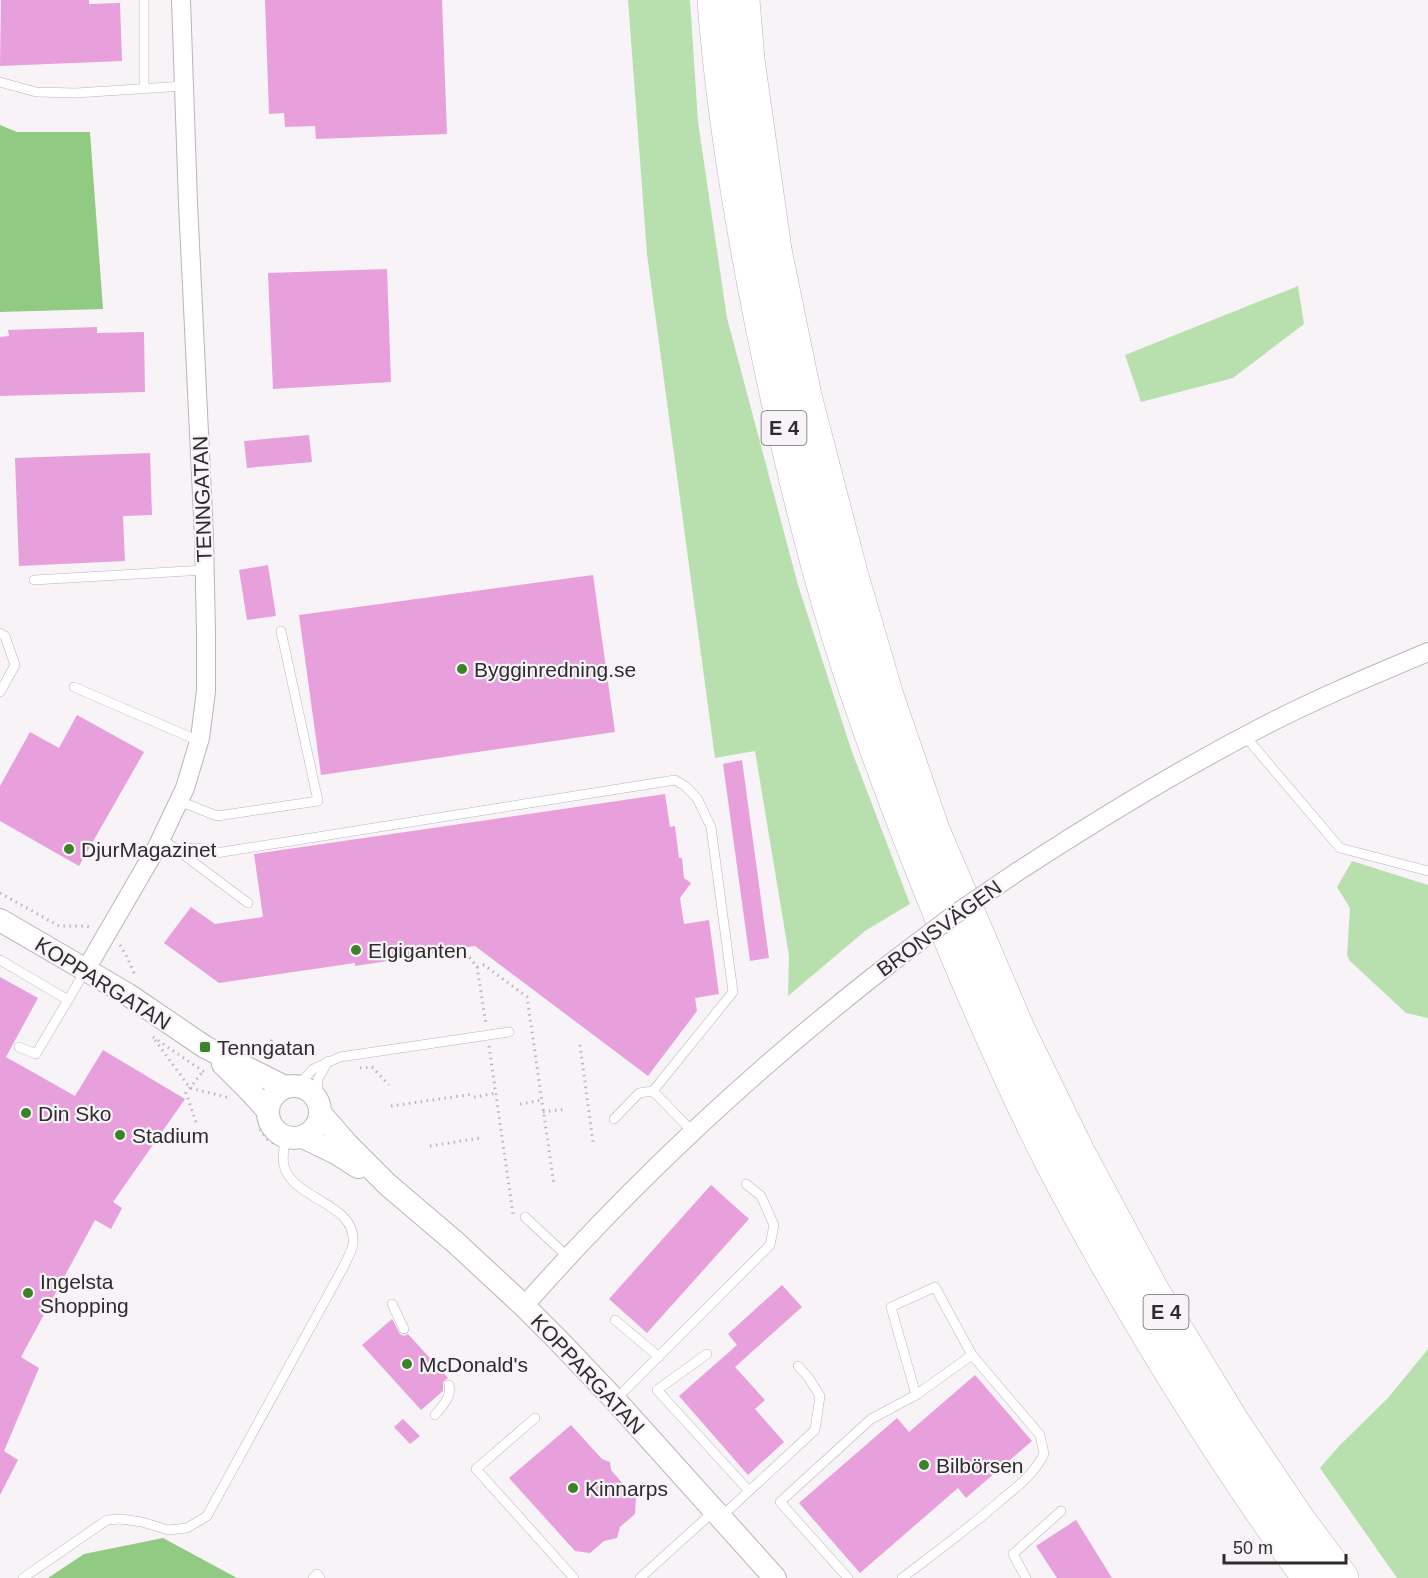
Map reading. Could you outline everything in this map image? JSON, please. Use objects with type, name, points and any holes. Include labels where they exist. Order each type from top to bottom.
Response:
[{"type":"highway","name":"E 4","points":[[714,0],[718,63],[747,251],[777,402],[822,582],[861,705],[910,843],[992,1039],[1053,1165],[1128,1302],[1213,1440],[1309,1578]]},
{"type":"highway","name":"E 4","points":[[743,0],[748,60],[775,250],[805,396],[850,573],[887,696],[933,830],[1018,1029],[1078,1152],[1151,1288],[1234,1425],[1300,1522],[1342,1578]]},
{"type":"highway","points":[[1280,1539],[1300,1578]]},
{"type":"street","name":"TENNGATAN","points":[[85,970],[161,838],[185,788],[199,741],[206,691],[205,570],[181,0]]},
{"type":"street","name":"BRONSVÄGEN","points":[[524,1306],[568,1257],[692,1131],[791,1043],[954,915],[1092,824],[1245,736],[1344,687],[1428,652]]},
{"type":"street","name":"KOPPARGATAN","points":[[0,920],[126,994],[205,1047],[291,1086]]},
{"type":"street","name":"KOPPARGATAN","points":[[205,1047],[250,1091],[264,1119]]},
{"type":"street","points":[[291,1086],[312,1092],[319,1106],[319,1121],[315,1128],[310,1134],[291,1141],[272,1127],[269,1119],[264,1119],[273,1096],[291,1086]]},
{"type":"street","name":"KOPPARGATAN","points":[[319,1106],[347,1144],[388,1185],[455,1242],[524,1306],[615,1400],[775,1578]]},
{"type":"street","name":"KOPPARGATAN","points":[[291,1141],[336,1153],[388,1185]]},
{"type":"lane","points":[[144,0],[144,89]]},
{"type":"lane","points":[[0,82],[36,92],[76,93],[184,86]]},
{"type":"lane","points":[[34,580],[205,570]]},
{"type":"lane","points":[[179,801],[217,816],[318,801],[281,631]]},
{"type":"lane","points":[[0,633],[4,636],[15,665],[0,692]]},
{"type":"lane","points":[[74,687],[199,741]]},
{"type":"lane","points":[[1245,736],[1340,848],[1428,871]]},
{"type":"lane","points":[[182,854],[186,849],[194,847],[216,853],[675,780],[686,786],[697,798],[711,827],[733,992],[653,1091],[639,1093],[614,1119]]},
{"type":"lane","points":[[161,838],[248,903]]},
{"type":"lane","points":[[0,960],[68,1000]]},
{"type":"lane","points":[[19,1047],[36,1054],[85,970]]},
{"type":"lane","points":[[291,1086],[313,1069],[340,1057],[509,1032]]},
{"type":"lane","points":[[319,1106],[318,1079],[328,1061]]},
{"type":"lane","points":[[653,1091],[692,1131]]},
{"type":"lane","points":[[23,1578],[107,1520],[142,1522],[168,1530],[187,1528],[207,1516],[344,1266],[353,1245],[352,1232],[346,1220],[335,1209],[302,1188],[292,1179],[284,1166],[291,1141]]},
{"type":"lane","points":[[615,1400],[770,1245],[774,1225],[761,1196],[746,1184]]},
{"type":"lane","points":[[525,1217],[568,1257]]},
{"type":"lane","points":[[902,1578],[1009,1494],[1037,1468],[1044,1454],[1040,1435],[972,1355],[935,1287],[891,1307],[916,1395]]},
{"type":"lane","points":[[392,1304],[404,1329]]},
{"type":"lane","points":[[615,1320],[659,1357]]},
{"type":"lane","points":[[707,1353],[657,1389],[749,1491]]},
{"type":"lane","points":[[848,1578],[780,1502],[871,1419],[916,1395],[972,1355]]},
{"type":"lane","points":[[640,1578],[749,1491],[815,1430],[820,1396],[798,1366]]},
{"type":"lane","points":[[435,1415],[447,1400],[449,1385]]},
{"type":"lane","points":[[535,1418],[476,1469],[574,1578]]},
{"type":"lane","points":[[1026,1578],[1013,1554],[1061,1511]]},
{"type":"lane","points":[[313,1578],[317,1574],[320,1578]]},
{"type":"path","points":[[462,948],[477,966],[513,1216]]},
{"type":"path","points":[[477,966],[484,965],[527,997],[554,1185]]},
{"type":"path","points":[[268,1067],[272,1035]]},
{"type":"path","points":[[211,1077],[152,1036],[190,1088],[232,1099]]},
{"type":"path","points":[[580,1045],[593,1142]]},
{"type":"path","points":[[355,1069],[372,1067],[389,1085]]},
{"type":"path","points":[[196,1122],[186,1093],[202,1071]]},
{"type":"path","points":[[391,1106],[496,1093]]},
{"type":"path","points":[[520,1104],[542,1101]]},
{"type":"path","points":[[543,1112],[566,1109]]},
{"type":"path","points":[[264,1119],[267,1139],[291,1141]]},
{"type":"path","points":[[430,1146],[480,1138]]},
{"type":"green space","points":[[628,0],[690,0],[698,122],[727,318],[798,585],[851,749],[910,904],[865,931],[788,996],[789,956],[755,751],[715,758],[647,254]]},
{"type":"green space","points":[[0,125],[17,132],[90,132],[103,309],[0,312]]},
{"type":"green space","points":[[1298,286],[1304,324],[1233,378],[1141,402],[1125,355]]},
{"type":"green space","points":[[1352,861],[1428,885],[1428,1018],[1406,1013],[1350,961],[1347,955],[1350,908],[1337,887]]},
{"type":"green space","points":[[1428,1349],[1428,1578],[1397,1578],[1320,1468],[1388,1398]]},
{"type":"green space","points":[[163,1538],[237,1578],[48,1578],[84,1554]]},
{"type":"building","points":[[1,0],[89,0],[89,4],[120,3],[122,61],[0,66]]},
{"type":"building","points":[[265,0],[442,0],[447,134],[316,139],[315,126],[285,127],[284,113],[269,114]]},
{"type":"building","points":[[387,269],[391,382],[273,389],[268,273]]},
{"type":"building","points":[[97,327],[97,333],[144,332],[145,392],[0,396],[0,337],[9,336],[8,330]]},
{"type":"building","points":[[309,435],[312,462],[247,468],[244,441]]},
{"type":"building","points":[[150,453],[152,515],[123,516],[125,561],[19,566],[15,458]]},
{"type":"building","points":[[268,565],[276,616],[247,620],[239,570]]},
{"type":"building","points":[[593,575],[615,732],[321,775],[299,615]]},
{"type":"building","points":[[77,715],[144,752],[79,866],[0,821],[0,786],[30,732],[59,748]]},
{"type":"building","points":[[742,760],[769,958],[750,961],[723,764]]},
{"type":"building","points":[[665,794],[670,827],[675,826],[684,878],[691,883],[680,898],[684,924],[709,920],[719,994],[695,998],[697,1011],[648,1076],[475,946],[355,966],[355,963],[219,983],[164,943],[191,907],[215,924],[263,917],[254,854]]},
{"type":"building","name":"Ingelsta Shopping","points":[[0,977],[38,998],[6,1057],[75,1096],[103,1050],[185,1099],[113,1202],[122,1208],[111,1229],[95,1220],[21,1357],[39,1368],[4,1451],[18,1460],[0,1495]]},
{"type":"building","points":[[711,1185],[749,1219],[647,1333],[609,1299]]},
{"type":"building","points":[[782,1285],[802,1307],[735,1367],[765,1400],[755,1409],[784,1442],[748,1475],[679,1396],[737,1345],[728,1334]]},
{"type":"building","name":"McDonald's","points":[[392,1319],[400,1334],[404,1336],[408,1334],[448,1378],[443,1382],[443,1391],[421,1410],[362,1345]]},
{"type":"building","name":"Bilbörsen","points":[[975,1375],[1032,1441],[966,1498],[958,1488],[860,1573],[799,1503],[897,1418],[909,1432]]},
{"type":"building","points":[[403,1419],[420,1436],[410,1444],[394,1427]]},
{"type":"building","name":"Kinnarps","points":[[571,1425],[602,1459],[610,1462],[611,1470],[636,1499],[635,1514],[620,1527],[617,1538],[604,1541],[590,1553],[575,1551],[509,1478]]},
{"type":"building","points":[[1076,1520],[1112,1578],[1057,1578],[1036,1546]]},
{"type":"place","name":"Bygginredning.se","points":[[462,669]]},
{"type":"place","name":"DjurMagazinet","points":[[69,849]]},
{"type":"place","name":"Elgiganten","points":[[356,950]]},
{"type":"place","name":"Tenngatan","points":[[205,1047]]},
{"type":"place","name":"Din Sko","points":[[26,1113]]},
{"type":"place","name":"Stadium","points":[[120,1135]]},
{"type":"place","name":"Ingelsta Shopping","points":[[28,1293]]},
{"type":"place","name":"McDonald's","points":[[407,1364]]},
{"type":"place","name":"Bilbörsen","points":[[924,1465]]},
{"type":"place","name":"Kinnarps","points":[[573,1488]]}]
